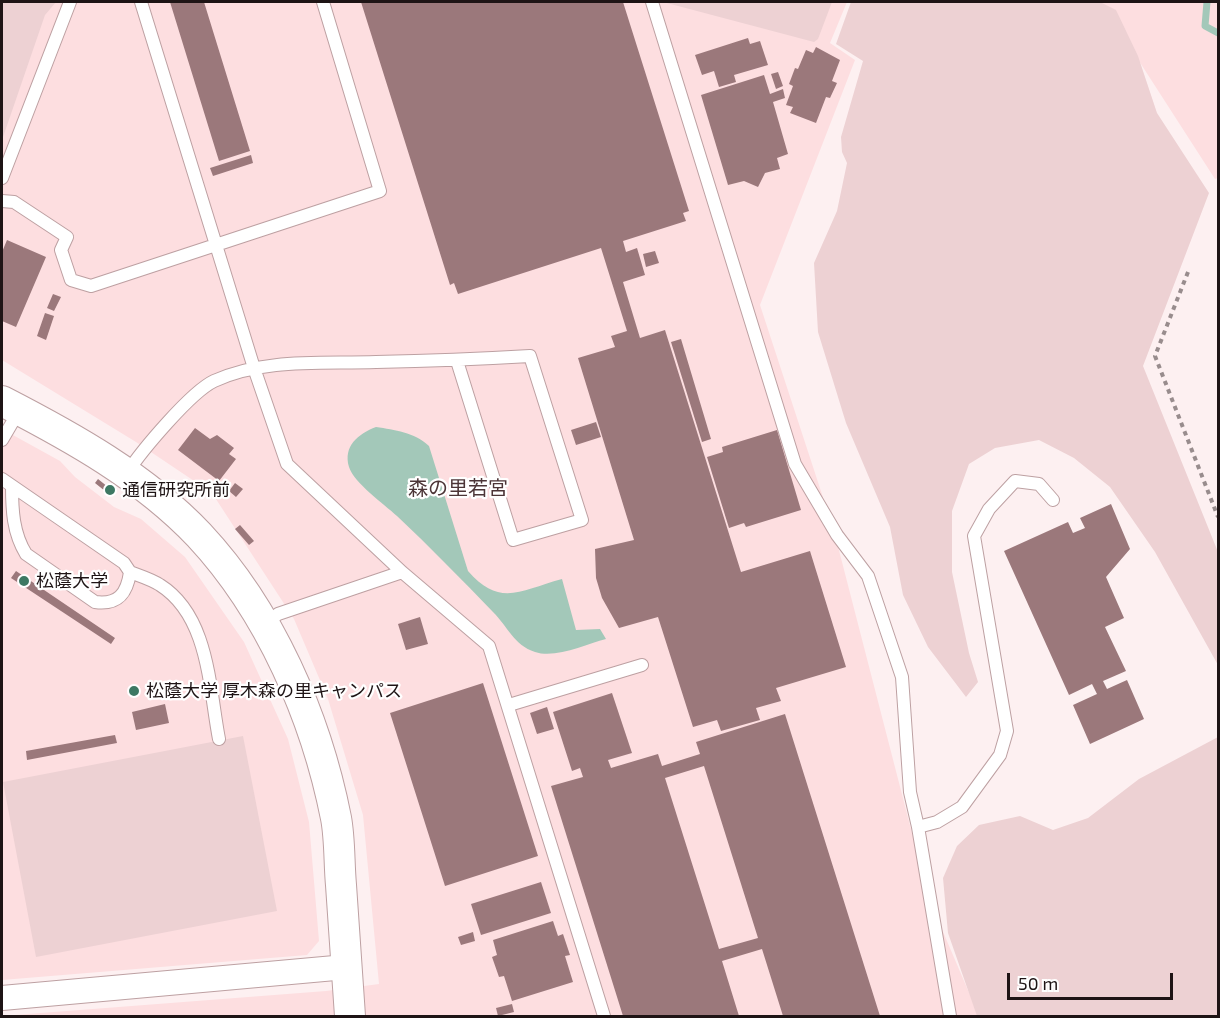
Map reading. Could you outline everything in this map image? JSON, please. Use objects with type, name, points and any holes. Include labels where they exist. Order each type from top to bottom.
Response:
[{"type":"street","points":[[11,405],[80,442],[126,474],[199,535],[237,581],[264,624],[300,697],[317,744],[336,819],[350,1017]]},
{"type":"street","points":[[2,998],[346,967]]},
{"type":"lane","points":[[2,178],[70,2]]},
{"type":"lane","points":[[141,2],[254,369],[287,464],[402,572],[489,646],[604,1017]]},
{"type":"lane","points":[[2,201],[14,202],[67,237],[61,250],[71,280],[91,286],[380,191],[323,2]]},
{"type":"lane","points":[[652,2],[795,464],[837,535],[868,576],[902,677],[910,792],[950,1017]]},
{"type":"lane","points":[[126,474],[149,444],[212,382],[254,369],[284,364],[457,361],[530,356],[582,520],[513,540],[457,361]]},
{"type":"lane","points":[[2,440],[11,405]]},
{"type":"lane","points":[[918,827],[937,822],[962,807],[1000,755],[1007,731],[974,536],[988,509],[1016,481],[1039,484],[1053,500]]},
{"type":"lane","points":[[7,482],[124,563],[130,572],[159,585],[186,610],[196,628],[219,739]]},
{"type":"lane","points":[[7,482],[18,542],[35,562],[95,602],[107,604],[120,599],[128,588],[130,572]]},
{"type":"lane","points":[[264,624],[278,614],[402,572]]},
{"type":"lane","points":[[509,705],[642,665]]},
{"type":"path","points":[[1188,272],[1155,356],[1218,517]]},
{"type":"shaded area","points":[[2,2],[56,2],[45,15],[2,140]]},
{"type":"shaded area","points":[[30,2],[847,2],[830,43],[855,60],[760,305],[834,531],[929,899],[979,1016],[2,1016],[326,991],[379,984],[363,815],[328,699],[294,619],[212,493],[136,442],[2,360],[2,92]]},
{"type":"shaded area","points":[[663,2],[832,2],[818,39],[814,42]]},
{"type":"shaded area","points":[[851,2],[1100,2],[1116,10],[1138,56],[1157,113],[1209,193],[1143,366],[1218,552],[1218,665],[1155,552],[1110,487],[1074,458],[1039,440],[995,448],[969,464],[952,511],[952,572],[969,653],[978,682],[966,697],[928,647],[903,595],[890,527],[846,423],[818,332],[814,263],[837,211],[847,163],[842,152],[841,137],[863,61],[836,44]]},
{"type":"shaded area","points":[[1101,2],[1218,2],[1218,178],[1215,179]]},
{"type":"shaded area","points":[[376,427],[411,435],[429,446],[468,571],[490,589],[501,593],[523,591],[562,579],[576,630],[600,629],[606,639],[552,654],[535,652],[516,640],[458,576],[352,473],[348,460],[350,447],[363,433]]},
{"type":"shaded area","name":"松蔭大学 厚木森の里キャンパス","points":[[2,429],[60,461],[75,477],[114,507],[141,519],[185,557],[244,642],[288,739],[309,822],[319,941],[307,955],[2,980]]},
{"type":"shaded area","points":[[243,736],[277,911],[36,957],[3,782]]},
{"type":"shaded area","points":[[1218,737],[1218,1016],[977,1016],[948,933],[943,878],[957,846],[979,825],[1020,816],[1053,830],[1088,818],[1139,779]]},
{"type":"building","points":[[170,2],[204,2],[250,151],[219,161]]},
{"type":"building","points":[[361,2],[623,2],[689,211],[683,213],[686,221],[623,241],[626,252],[637,248],[645,275],[623,282],[640,338],[665,330],[741,572],[810,551],[846,667],[776,688],[781,701],[756,708],[760,720],[721,731],[717,720],[693,727],[658,617],[619,628],[602,598],[596,578],[595,549],[634,540],[578,358],[615,347],[611,336],[627,331],[601,248],[458,294],[454,283],[450,285]]},
{"type":"building","points":[[748,38],[750,44],[760,41],[768,65],[734,75],[736,82],[719,87],[714,71],[702,75],[695,55]]},
{"type":"building","points":[[816,47],[840,60],[832,81],[837,83],[830,98],[826,97],[816,123],[790,113],[793,107],[786,105],[793,86],[789,84],[795,68],[798,69],[806,50],[813,53]]},
{"type":"building","points":[[778,72],[783,86],[776,89],[771,74]]},
{"type":"building","points":[[764,75],[770,94],[783,89],[785,98],[773,102],[788,154],[777,158],[780,169],[765,173],[758,187],[744,181],[728,185],[701,95]]},
{"type":"building","points":[[251,155],[253,163],[213,176],[210,168]]},
{"type":"building","points":[[7,240],[46,257],[16,327],[2,321],[2,252]]},
{"type":"building","points":[[655,251],[659,263],[646,267],[643,254]]},
{"type":"building","points":[[53,294],[61,297],[54,311],[47,308]]},
{"type":"building","points":[[45,313],[54,316],[46,340],[37,336]]},
{"type":"building","points":[[681,339],[711,439],[702,442],[671,342]]},
{"type":"building","points":[[596,422],[601,437],[576,445],[571,430]]},
{"type":"building","points":[[195,428],[210,439],[217,435],[234,448],[229,454],[236,459],[219,481],[178,450]]},
{"type":"building","points":[[777,430],[801,510],[746,527],[744,523],[729,528],[707,457],[723,452],[722,447]]},
{"type":"building","points":[[98,479],[113,491],[110,495],[95,483]]},
{"type":"building","points":[[235,483],[243,489],[236,497],[229,491]]},
{"type":"building","points":[[1111,504],[1130,549],[1106,577],[1124,618],[1105,627],[1126,671],[1103,681],[1107,689],[1127,680],[1144,719],[1090,744],[1073,705],[1097,694],[1092,684],[1069,695],[1004,551],[1068,522],[1073,533],[1085,528],[1080,518]]},
{"type":"building","points":[[240,525],[254,541],[249,545],[235,529]]},
{"type":"building","points":[[16,571],[115,638],[111,644],[11,578]]},
{"type":"building","points":[[420,617],[428,644],[406,650],[398,624]]},
{"type":"building","points":[[483,683],[538,856],[445,886],[390,713]]},
{"type":"building","points":[[612,693],[632,753],[608,760],[611,768],[658,754],[662,766],[700,754],[696,742],[785,714],[880,1016],[783,1016],[762,949],[722,961],[739,1016],[623,1016],[551,786],[583,777],[580,768],[572,771],[553,712]],"holes":[[[704,766],[758,938],[719,949],[665,778]]]},
{"type":"building","points":[[165,704],[169,723],[136,730],[132,712]]},
{"type":"building","points":[[547,707],[554,729],[537,734],[530,713]]},
{"type":"building","points":[[115,735],[117,743],[27,760],[26,751]]},
{"type":"building","points":[[541,882],[551,913],[481,935],[471,904]]},
{"type":"building","points":[[553,921],[558,936],[563,934],[570,955],[565,956],[573,982],[512,1001],[504,976],[499,977],[492,957],[497,955],[493,940]]},
{"type":"building","points":[[473,932],[475,941],[461,945],[458,937]]},
{"type":"building","points":[[512,1004],[514,1012],[498,1016],[496,1008]]},
{"type":"waterway","points":[[1207,2],[1205,26],[1218,33]]},
{"type":"place","name":"通信研究所前","points":[[110,490]]},
{"type":"place","name":"松蔭大学","points":[[24,581]]},
{"type":"place","name":"松蔭大学 厚木森の里キャンパス","points":[[134,691]]},
{"type":"district","name":"森の里若宮","points":[[458,488]]}]
